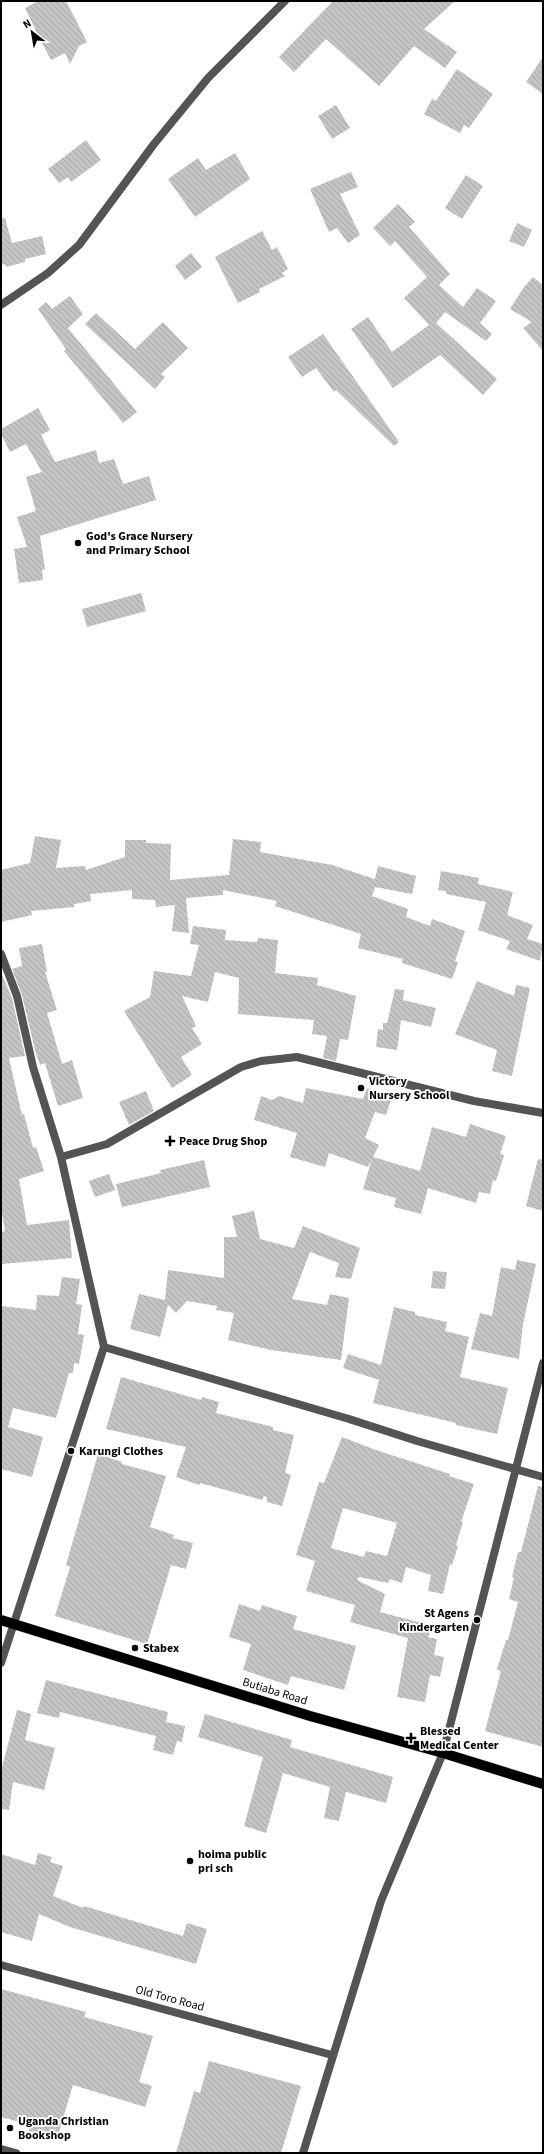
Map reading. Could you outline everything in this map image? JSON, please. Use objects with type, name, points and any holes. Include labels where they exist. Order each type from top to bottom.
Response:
[{"type":"main road","name":"Butiaba Road","points":[[1,1620],[310,1716],[443,1753],[543,1784]]},
{"type":"street","points":[[1,305],[48,273],[79,244],[154,144],[208,78],[285,1]]},
{"type":"street","points":[[1,954],[17,996],[33,1067],[61,1156],[104,1347],[1,1663]]},
{"type":"street","points":[[61,1156],[106,1144],[240,1066],[261,1061],[297,1057],[474,1101],[543,1113]]},
{"type":"street","points":[[104,1347],[341,1416],[417,1441],[543,1476]]},
{"type":"street","points":[[303,2153],[332,2055],[381,1901],[443,1753],[543,1363]]},
{"type":"street","name":"Old Toro Road","points":[[1,1965],[332,2055]]},
{"type":"street","points":[[1,2149],[16,2153]]},
{"type":"building","points":[[38,1],[66,1],[87,42],[79,46],[70,64],[65,53],[51,60],[39,37],[25,8]]},
{"type":"building","points":[[333,1],[455,1],[424,29],[457,52],[445,68],[414,46],[379,86],[326,39],[294,72],[279,57]]},
{"type":"building","points":[[543,57],[543,94],[526,82]]},
{"type":"building","points":[[457,69],[493,94],[469,128],[464,125],[460,133],[424,114],[432,99],[436,101]]},
{"type":"building","points":[[336,105],[350,128],[332,139],[318,116]]},
{"type":"building","points":[[86,140],[101,160],[71,182],[68,177],[59,183],[48,169]]},
{"type":"building","points":[[235,153],[250,179],[195,217],[168,179],[198,158],[206,170]]},
{"type":"building","points":[[351,172],[358,187],[340,194],[360,235],[348,243],[337,228],[329,232],[310,189]]},
{"type":"building","points":[[466,175],[483,186],[462,219],[445,208]]},
{"type":"building","points":[[398,204],[415,222],[409,227],[450,274],[439,285],[463,307],[477,288],[496,301],[480,323],[492,334],[486,341],[445,312],[436,323],[497,379],[483,395],[440,355],[393,388],[351,329],[368,317],[392,352],[429,325],[404,298],[427,277],[395,241],[390,246],[373,228]]},
{"type":"building","points":[[5,218],[12,243],[42,236],[46,254],[25,259],[25,262],[6,267],[5,264],[1,265],[1,219]]},
{"type":"building","points":[[517,223],[532,230],[524,247],[509,241]]},
{"type":"building","points":[[262,231],[272,250],[277,247],[288,269],[282,273],[285,276],[259,289],[260,292],[238,303],[215,257]]},
{"type":"building","points":[[191,253],[202,267],[185,280],[175,266]]},
{"type":"building","points":[[533,277],[543,285],[543,351],[523,328],[532,322],[510,309],[524,287]]},
{"type":"building","points":[[70,296],[83,314],[68,328],[137,412],[123,423],[64,351],[66,349],[38,309],[46,302],[52,309]]},
{"type":"building","points":[[96,313],[135,349],[163,322],[188,348],[161,374],[165,377],[155,389],[85,324]]},
{"type":"building","points":[[323,334],[399,442],[394,446],[336,390],[334,392],[316,368],[302,377],[288,357]]},
{"type":"building","points":[[38,408],[50,430],[41,435],[55,462],[96,450],[99,463],[114,459],[123,484],[149,476],[156,500],[40,536],[45,569],[42,570],[43,580],[19,583],[14,549],[27,547],[17,517],[36,511],[26,477],[42,472],[26,444],[10,452],[1,434],[1,429]]},
{"type":"building","points":[[141,593],[146,611],[87,627],[82,609]]},
{"type":"building","points":[[35,836],[61,840],[56,868],[85,866],[86,870],[125,857],[125,840],[146,840],[146,843],[171,844],[170,880],[229,875],[233,839],[261,842],[260,852],[332,865],[375,879],[378,866],[416,876],[412,894],[375,887],[372,896],[408,909],[406,917],[430,926],[432,919],[465,931],[455,961],[458,962],[452,979],[402,963],[403,959],[358,948],[361,934],[275,906],[277,901],[223,890],[223,895],[186,898],[189,933],[172,931],[175,905],[156,907],[155,900],[132,899],[132,890],[90,894],[91,901],[74,904],[74,907],[31,911],[32,915],[1,922],[1,870],[30,863]]},
{"type":"building","points":[[441,871],[479,878],[478,884],[513,892],[507,915],[533,925],[527,939],[543,944],[540,961],[506,949],[510,941],[478,930],[486,902],[446,894],[446,891],[438,890]]},
{"type":"building","points":[[193,926],[226,930],[225,940],[257,942],[258,938],[278,940],[275,973],[318,978],[317,985],[356,996],[348,1040],[340,1039],[336,1061],[323,1058],[327,1036],[312,1034],[314,1020],[238,1014],[239,978],[215,972],[208,1002],[182,996],[196,1026],[192,1028],[202,1044],[181,1057],[192,1075],[172,1088],[124,1011],[150,997],[154,971],[191,976],[199,945],[190,944]]},
{"type":"building","points":[[42,944],[47,972],[45,972],[57,1010],[47,1013],[62,1064],[72,1060],[83,1098],[58,1106],[45,1063],[40,1065],[36,1054],[22,995],[12,969],[22,966],[19,948]]},
{"type":"building","points":[[1,972],[12,998],[25,1056],[9,1058],[22,1115],[24,1114],[33,1148],[36,1147],[44,1171],[19,1179],[27,1225],[69,1220],[72,1258],[1,1264],[1,1232],[5,1231],[1,1207]]},
{"type":"building","points":[[477,981],[514,996],[516,985],[530,988],[512,1076],[492,1071],[497,1050],[455,1034]]},
{"type":"building","points":[[395,989],[404,990],[403,1000],[436,1008],[431,1027],[401,1020],[397,1050],[376,1047],[378,1029],[383,1030],[383,1023],[387,1023]]},
{"type":"building","points":[[306,1088],[363,1099],[367,1088],[392,1097],[386,1115],[375,1112],[365,1138],[379,1145],[373,1157],[420,1171],[432,1127],[466,1137],[470,1124],[506,1136],[500,1154],[504,1155],[496,1181],[493,1180],[490,1194],[479,1192],[476,1203],[428,1188],[421,1214],[394,1207],[396,1198],[363,1189],[372,1159],[368,1167],[329,1153],[325,1167],[290,1157],[297,1133],[254,1120],[261,1096],[272,1100],[279,1096],[303,1103]]},
{"type":"building","points":[[146,1091],[154,1111],[129,1125],[119,1102]]},
{"type":"building","points":[[538,1159],[543,1160],[543,1211],[526,1206]]},
{"type":"building","points":[[204,1160],[210,1187],[122,1207],[116,1184],[161,1173],[160,1170]]},
{"type":"building","points":[[109,1174],[115,1190],[95,1197],[89,1181]]},
{"type":"building","points":[[254,1211],[260,1239],[294,1248],[303,1226],[360,1248],[351,1279],[335,1277],[339,1263],[310,1252],[292,1299],[327,1305],[330,1294],[349,1298],[341,1360],[271,1350],[228,1340],[234,1313],[216,1310],[217,1306],[187,1301],[176,1313],[168,1305],[160,1337],[130,1329],[139,1294],[165,1300],[168,1270],[224,1278],[224,1237],[237,1237],[232,1216]]},
{"type":"building","points":[[517,1260],[536,1264],[523,1324],[519,1359],[471,1349],[480,1313],[492,1316],[501,1267],[515,1270]]},
{"type":"building","points":[[433,1271],[447,1272],[445,1289],[431,1288]]},
{"type":"building","points":[[62,1277],[80,1279],[76,1304],[82,1305],[78,1334],[84,1335],[79,1364],[74,1363],[73,1373],[69,1373],[56,1418],[13,1408],[8,1427],[43,1437],[32,1477],[1,1469],[1,1306],[36,1310],[37,1295],[59,1296]]},
{"type":"building","points":[[394,1307],[415,1312],[415,1315],[447,1322],[445,1331],[469,1337],[460,1377],[508,1388],[497,1434],[456,1425],[456,1423],[373,1403],[379,1380],[343,1368],[348,1354],[381,1365]]},
{"type":"building","points":[[121,1377],[201,1400],[202,1397],[219,1402],[216,1413],[273,1427],[273,1430],[294,1435],[285,1473],[291,1475],[282,1506],[267,1502],[267,1497],[264,1496],[262,1500],[200,1483],[199,1485],[176,1477],[186,1447],[106,1429]]},
{"type":"building","points":[[342,1437],[376,1450],[450,1474],[449,1476],[474,1484],[461,1522],[463,1522],[456,1545],[458,1546],[452,1565],[450,1564],[443,1594],[428,1591],[431,1575],[406,1567],[402,1583],[390,1579],[388,1583],[359,1577],[357,1580],[385,1594],[380,1612],[433,1626],[428,1637],[437,1639],[434,1655],[444,1657],[440,1677],[430,1675],[425,1702],[397,1697],[408,1638],[350,1622],[355,1605],[306,1591],[315,1561],[296,1555],[319,1482],[324,1483]],"holes":[[[343,1508],[397,1523],[387,1556],[366,1551],[364,1557],[331,1548]]]},
{"type":"building","points":[[98,1454],[122,1462],[122,1464],[166,1476],[150,1527],[174,1535],[173,1538],[193,1543],[186,1569],[171,1565],[147,1644],[55,1616],[70,1567],[66,1565]]},
{"type":"building","points":[[538,1486],[543,1487],[543,1747],[485,1731],[501,1671],[497,1669],[506,1640],[508,1640],[518,1602],[509,1599],[514,1577],[512,1577],[518,1552],[521,1552]]},
{"type":"building","points":[[239,1604],[260,1611],[262,1605],[297,1616],[293,1629],[356,1646],[344,1690],[291,1676],[288,1685],[243,1670],[251,1644],[229,1637]]},
{"type":"building","points":[[46,1680],[168,1712],[166,1722],[185,1726],[182,1742],[177,1741],[173,1755],[153,1750],[156,1736],[60,1712],[59,1718],[37,1713]]},
{"type":"building","points":[[17,1710],[31,1714],[25,1740],[55,1748],[44,1790],[13,1782],[9,1810],[1,1809],[1,1771]]},
{"type":"building","points":[[205,1714],[292,1740],[290,1747],[393,1777],[386,1803],[346,1792],[339,1821],[324,1818],[330,1787],[283,1773],[266,1833],[244,1826],[263,1757],[198,1737]]},
{"type":"building","points":[[38,1853],[52,1857],[50,1862],[63,1866],[53,1896],[83,1908],[84,1906],[183,1936],[187,1923],[207,1929],[196,1964],[70,1927],[39,1914],[32,1941],[1,1932],[1,1854],[35,1865]]},
{"type":"building","points":[[1,1989],[86,2012],[84,2017],[153,2036],[139,2082],[152,2086],[145,2107],[73,2085],[57,2139],[29,2131],[31,2125],[1,2117]]},
{"type":"building","points":[[209,2061],[301,2086],[281,2153],[176,2153],[194,2091],[200,2093]]},
{"type":"place","name":"God's Grace Nursery and Primary School","points":[[78,543]]},
{"type":"place","name":"Victory Nursery School","points":[[361,1088]]},
{"type":"place","name":"Peace Drug Shop","points":[[170,1141]]},
{"type":"place","name":"Karungi Clothes","points":[[71,1451]]},
{"type":"place","name":"St Agens Kindergarten","points":[[477,1620]]},
{"type":"place","name":"Stabex","points":[[135,1648]]},
{"type":"place","name":"Blessed Medical Center","points":[[411,1738]]},
{"type":"place","name":"hoima public pri sch","points":[[190,1861]]},
{"type":"place","name":"Uganda Christian Bookshop","points":[[10,2128]]}]
